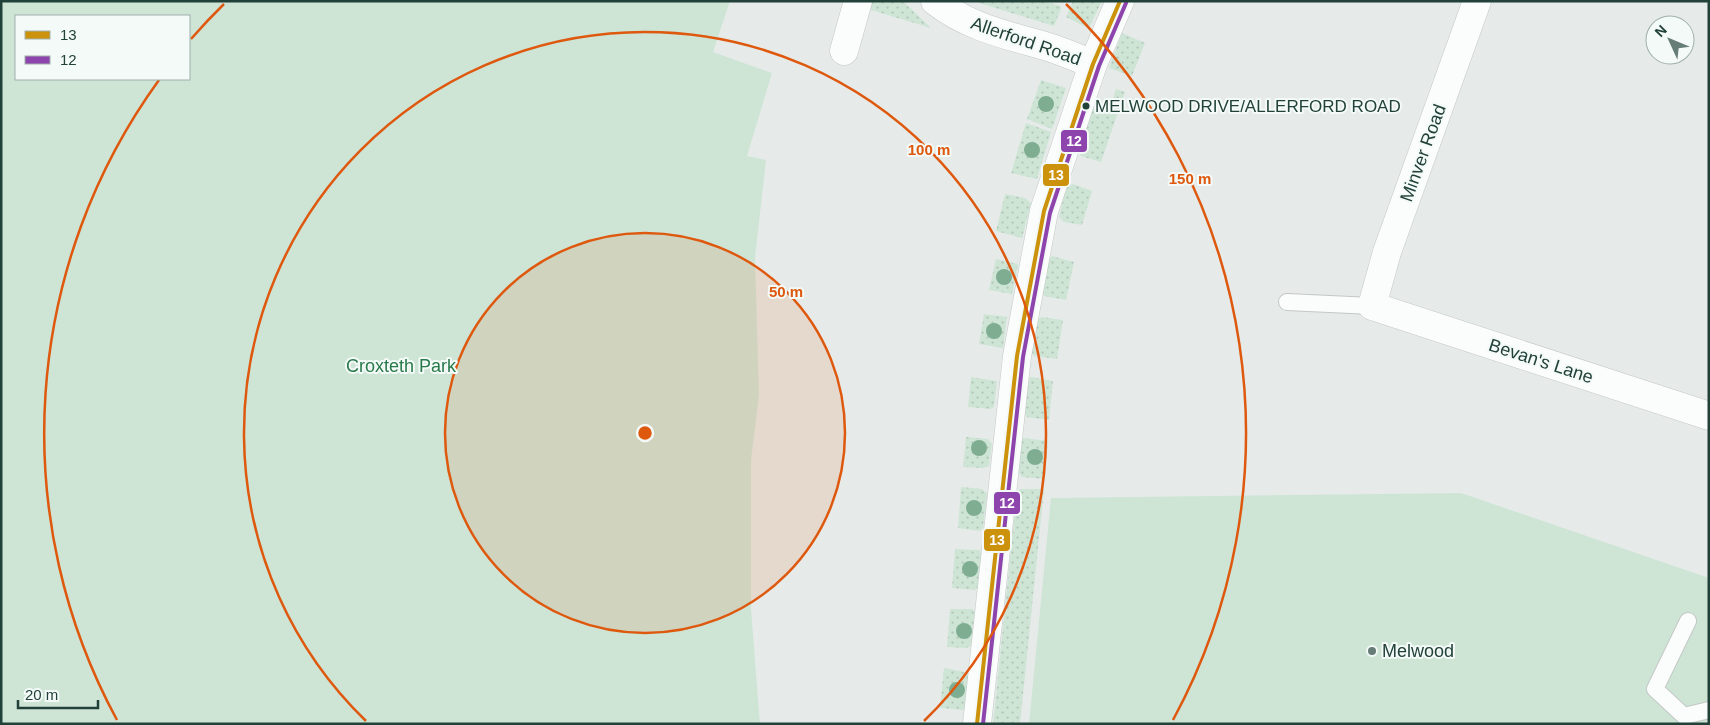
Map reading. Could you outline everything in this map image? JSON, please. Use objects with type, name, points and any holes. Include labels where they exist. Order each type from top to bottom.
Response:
[{"type":"street","points":[[844,51],[858,1]]},
{"type":"street","name":"Allerford Road","points":[[935,1],[949,12],[985,30],[1048,47],[1093,64]]},
{"type":"street","points":[[977,724],[1017,356],[1044,210],[1093,64],[1120,1]]},
{"type":"street","name":"Minver Road","points":[[1372,306],[1387,252],[1477,1]]},
{"type":"street","name":"Bevan's Lane","points":[[1372,306],[1709,416]]},
{"type":"lane","points":[[1287,302],[1372,306]]},
{"type":"lane","points":[[1688,621],[1655,689],[1684,716],[1709,710]]},
{"type":"green space","name":"Croxteth Park","points":[[1,1],[730,1],[713,52],[772,73],[747,156],[766,160],[755,258],[759,395],[751,460],[751,608],[760,724],[1,724]]},
{"type":"green space","points":[[862,1],[903,1],[931,28],[861,7]]},
{"type":"green space","points":[[973,1],[1044,1],[1061,6],[1061,9],[1054,26]]},
{"type":"green space","points":[[1073,1],[1102,1],[1090,26],[1086,27],[1066,17]]},
{"type":"green space","points":[[1122,33],[1145,43],[1132,76],[1109,68]]},
{"type":"green space","points":[[1041,80],[1066,88],[1052,129],[1027,119]]},
{"type":"green space","points":[[1116,89],[1125,92],[1101,162],[1081,156],[1077,150],[1091,108],[1108,113]]},
{"type":"green space","points":[[1026,123],[1051,132],[1037,179],[1011,173]]},
{"type":"green space","points":[[1073,184],[1092,191],[1082,225],[1064,222],[1059,217],[1066,187]]},
{"type":"green space","points":[[1005,194],[1025,198],[1031,203],[1022,238],[996,231]]},
{"type":"green space","points":[[1052,256],[1074,262],[1066,300],[1044,296],[1042,292],[1048,260]]},
{"type":"green space","points":[[996,259],[1018,264],[1012,294],[989,290]]},
{"type":"green space","points":[[984,314],[1007,317],[1003,348],[979,344]]},
{"type":"green space","points":[[1042,317],[1063,320],[1057,359],[1034,356],[1031,352],[1036,320]]},
{"type":"green space","points":[[971,377],[997,381],[994,407],[991,409],[968,407]]},
{"type":"green space","points":[[1031,377],[1053,381],[1049,420],[1027,417],[1023,412],[1027,379]]},
{"type":"green space","points":[[966,437],[988,439],[992,444],[989,466],[984,468],[963,467]]},
{"type":"green space","points":[[1024,438],[1048,441],[1044,479],[1022,477],[1019,473],[1021,441]]},
{"type":"green space","points":[[961,487],[982,489],[987,494],[983,528],[980,531],[958,528]]},
{"type":"green space","points":[[1020,489],[1044,489],[1020,724],[993,724],[1017,491]]},
{"type":"green space","name":"Melwood","points":[[1461,493],[1709,578],[1709,724],[1029,724],[1051,498]]},
{"type":"green space","points":[[955,549],[979,550],[983,554],[980,586],[975,590],[952,588]]},
{"type":"green space","points":[[950,609],[972,609],[977,613],[973,645],[966,648],[947,647]]},
{"type":"green space","points":[[944,668],[970,673],[967,708],[963,710],[940,708]]},
{"type":"transit line","name":"13","points":[[977,724],[1017,356],[1044,211],[1093,64],[1120,1]]},
{"type":"transit line","name":"12","points":[[983,724],[1023,357],[1050,213],[1099,66],[1126,3]]},
{"type":"place","name":"MELWOOD DRIVE/ALLERFORD ROAD","points":[[1086,106]]},
{"type":"place","name":"Melwood","points":[[1372,651]]}]
